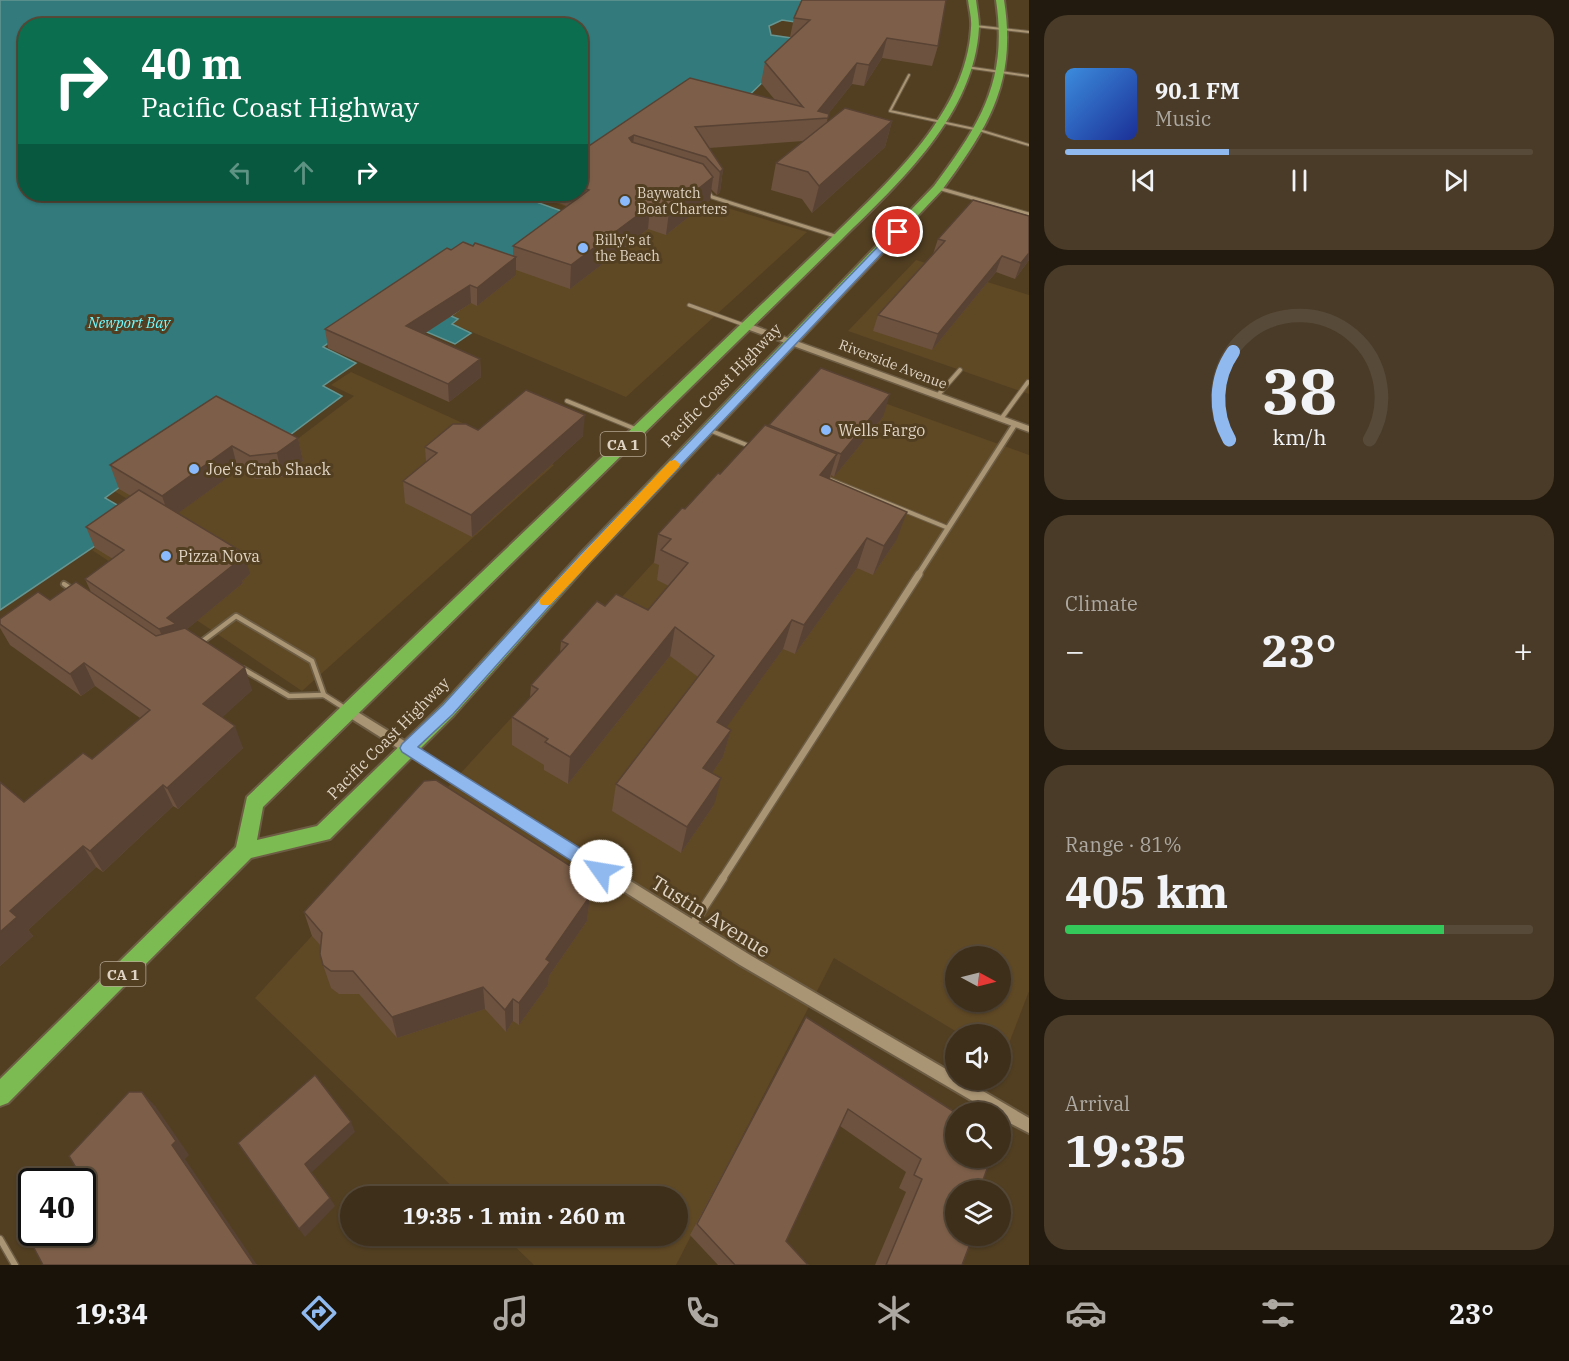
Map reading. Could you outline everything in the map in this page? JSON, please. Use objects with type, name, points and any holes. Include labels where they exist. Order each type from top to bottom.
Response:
[{"type":"highway","name":"Pacific Coast Highway","points":[[972,0],[975,27],[966,67],[940,122],[897,178],[254,803],[245,851],[323,833],[448,710],[584,560],[938,189],[979,130],[1003,72],[1005,30],[1000,0]]},
{"type":"highway","name":"CA 1","points":[[0,1095],[245,851]]},
{"type":"main road","name":"Riverside Avenue","points":[[747,326],[1029,429]]},
{"type":"street","points":[[691,927],[1015,424]]},
{"type":"street","name":"Tustin Avenue","points":[[348,711],[691,927],[1029,1126]]},
{"type":"lane","points":[[975,27],[1029,32]]},
{"type":"lane","points":[[966,67],[1029,76]]},
{"type":"lane","points":[[909,75],[890,111],[979,130],[1029,145]]},
{"type":"lane","points":[[702,183],[712,197],[838,237]]},
{"type":"lane","points":[[938,189],[1029,214]]},
{"type":"lane","points":[[688,304],[747,326]]},
{"type":"lane","points":[[938,395],[960,370]]},
{"type":"lane","points":[[1001,418],[1028,382]]},
{"type":"lane","points":[[567,401],[638,430]]},
{"type":"lane","points":[[708,429],[762,452]]},
{"type":"lane","points":[[817,474],[948,528]]},
{"type":"lane","points":[[64,584],[83,597]]},
{"type":"lane","points":[[188,648],[199,644],[236,616],[312,661],[324,695]]},
{"type":"lane","points":[[199,644],[208,649]]},
{"type":"lane","points":[[234,664],[289,696],[324,695],[348,711]]},
{"type":"lane","points":[[0,1239],[15,1265]]},
{"type":"shaded area","points":[[591,167],[807,232],[626,397],[453,324],[458,319],[407,300],[586,214],[550,201],[588,201],[588,174]]},
{"type":"shaded area","points":[[916,260],[1029,295],[1029,394],[848,331]]},
{"type":"shaded area","points":[[351,372],[554,465],[302,691],[92,550],[148,511],[114,491],[219,417],[283,450],[354,396],[331,385]]},
{"type":"shaded area","points":[[815,386],[851,391],[1029,455],[1029,991],[1011,1038],[1011,1024],[945,1025],[834,958],[688,1242],[688,1186],[452,1186],[255,998]]},
{"type":"shaded area","points":[[514,1246],[686,1246],[676,1265],[534,1265]]},
{"type":"water","name":"Newport Bay","points":[[0,0],[841,0],[815,25],[782,20],[769,26],[771,35],[806,40],[735,109],[588,170],[588,18],[18,18],[18,201],[542,201],[539,203],[581,218],[451,316],[458,319],[452,324],[471,333],[455,344],[375,310],[323,347],[356,363],[323,386],[342,396],[275,446],[218,416],[105,498],[138,517],[0,610]]},
{"type":"building","points":[[802,0],[946,0],[938,46],[887,38],[869,65],[857,63],[818,111],[829,114],[828,118],[695,127],[723,169],[720,172],[706,157],[634,135],[629,138],[632,142],[703,164],[713,177],[669,212],[650,206],[571,265],[513,246],[574,201],[588,201],[588,147],[690,78],[803,107],[765,62],[810,20],[794,18]]},
{"type":"building","points":[[845,108],[892,121],[819,186],[808,172],[776,163]]},
{"type":"building","points":[[973,200],[1029,216],[1029,253],[1021,263],[1002,256],[938,334],[878,315],[945,241],[938,239]]},
{"type":"building","points":[[463,242],[473,246],[475,243],[516,257],[477,288],[470,285],[406,326],[480,359],[448,384],[325,329],[447,248],[451,250]]},
{"type":"building","points":[[821,368],[890,394],[841,454],[769,425]]},
{"type":"building","points":[[526,390],[585,415],[471,515],[403,481],[437,453],[425,447],[453,424],[466,424],[478,430]]},
{"type":"building","points":[[216,396],[298,438],[277,453],[250,456],[232,446],[162,496],[110,465]]},
{"type":"building","points":[[765,425],[837,454],[820,475],[907,512],[884,546],[867,538],[804,625],[792,620],[717,722],[731,730],[703,768],[721,778],[687,827],[616,784],[714,656],[675,627],[570,757],[545,742],[548,739],[512,717],[538,689],[531,685],[568,644],[561,641],[597,601],[605,606],[616,594],[648,610],[688,563],[661,550],[671,539],[658,534],[718,473],[720,474]]},
{"type":"building","points":[[139,490],[244,553],[235,561],[237,562],[167,618],[176,624],[159,629],[85,579],[124,550],[86,527]]},
{"type":"building","points":[[76,582],[156,636],[185,628],[245,667],[203,704],[235,726],[167,788],[163,785],[90,851],[83,846],[10,911],[17,917],[0,932],[0,782],[24,802],[83,753],[92,759],[150,710],[84,663],[70,674],[0,624],[0,619],[38,592],[50,600]]},
{"type":"building","points":[[436,780],[586,876],[590,896],[546,959],[550,962],[519,1003],[513,999],[505,1010],[483,987],[392,1017],[353,971],[331,971],[323,965],[320,954],[322,933],[304,912],[424,781]]},
{"type":"building","points":[[806,1017],[945,1106],[945,1168],[987,1168],[983,1180],[945,1180],[945,1246],[969,1246],[962,1265],[886,1265],[922,1179],[914,1175],[921,1159],[848,1109],[786,1241],[808,1265],[735,1265],[697,1224]]},
{"type":"building","points":[[315,1075],[351,1122],[305,1164],[330,1198],[299,1229],[238,1143]]},
{"type":"building","points":[[129,1092],[142,1092],[176,1141],[172,1145],[254,1265],[43,1265],[33,1246],[96,1246],[96,1168],[76,1168],[69,1156]]},
{"type":"slow traffic","points":[[546,601],[675,464]]},
{"type":"place","name":"Baywatch Boat Charters","points":[[625,201]]},
{"type":"place","name":"Billy's at the Beach","points":[[583,248]]},
{"type":"place","name":"Wells Fargo","points":[[826,430]]},
{"type":"place","name":"Joe's Crab Shack","points":[[194,469]]},
{"type":"place","name":"Pizza Nova","points":[[166,556]]},
{"type":"route","points":[[601,871],[407,748],[448,710],[584,560],[898,232]]}]
